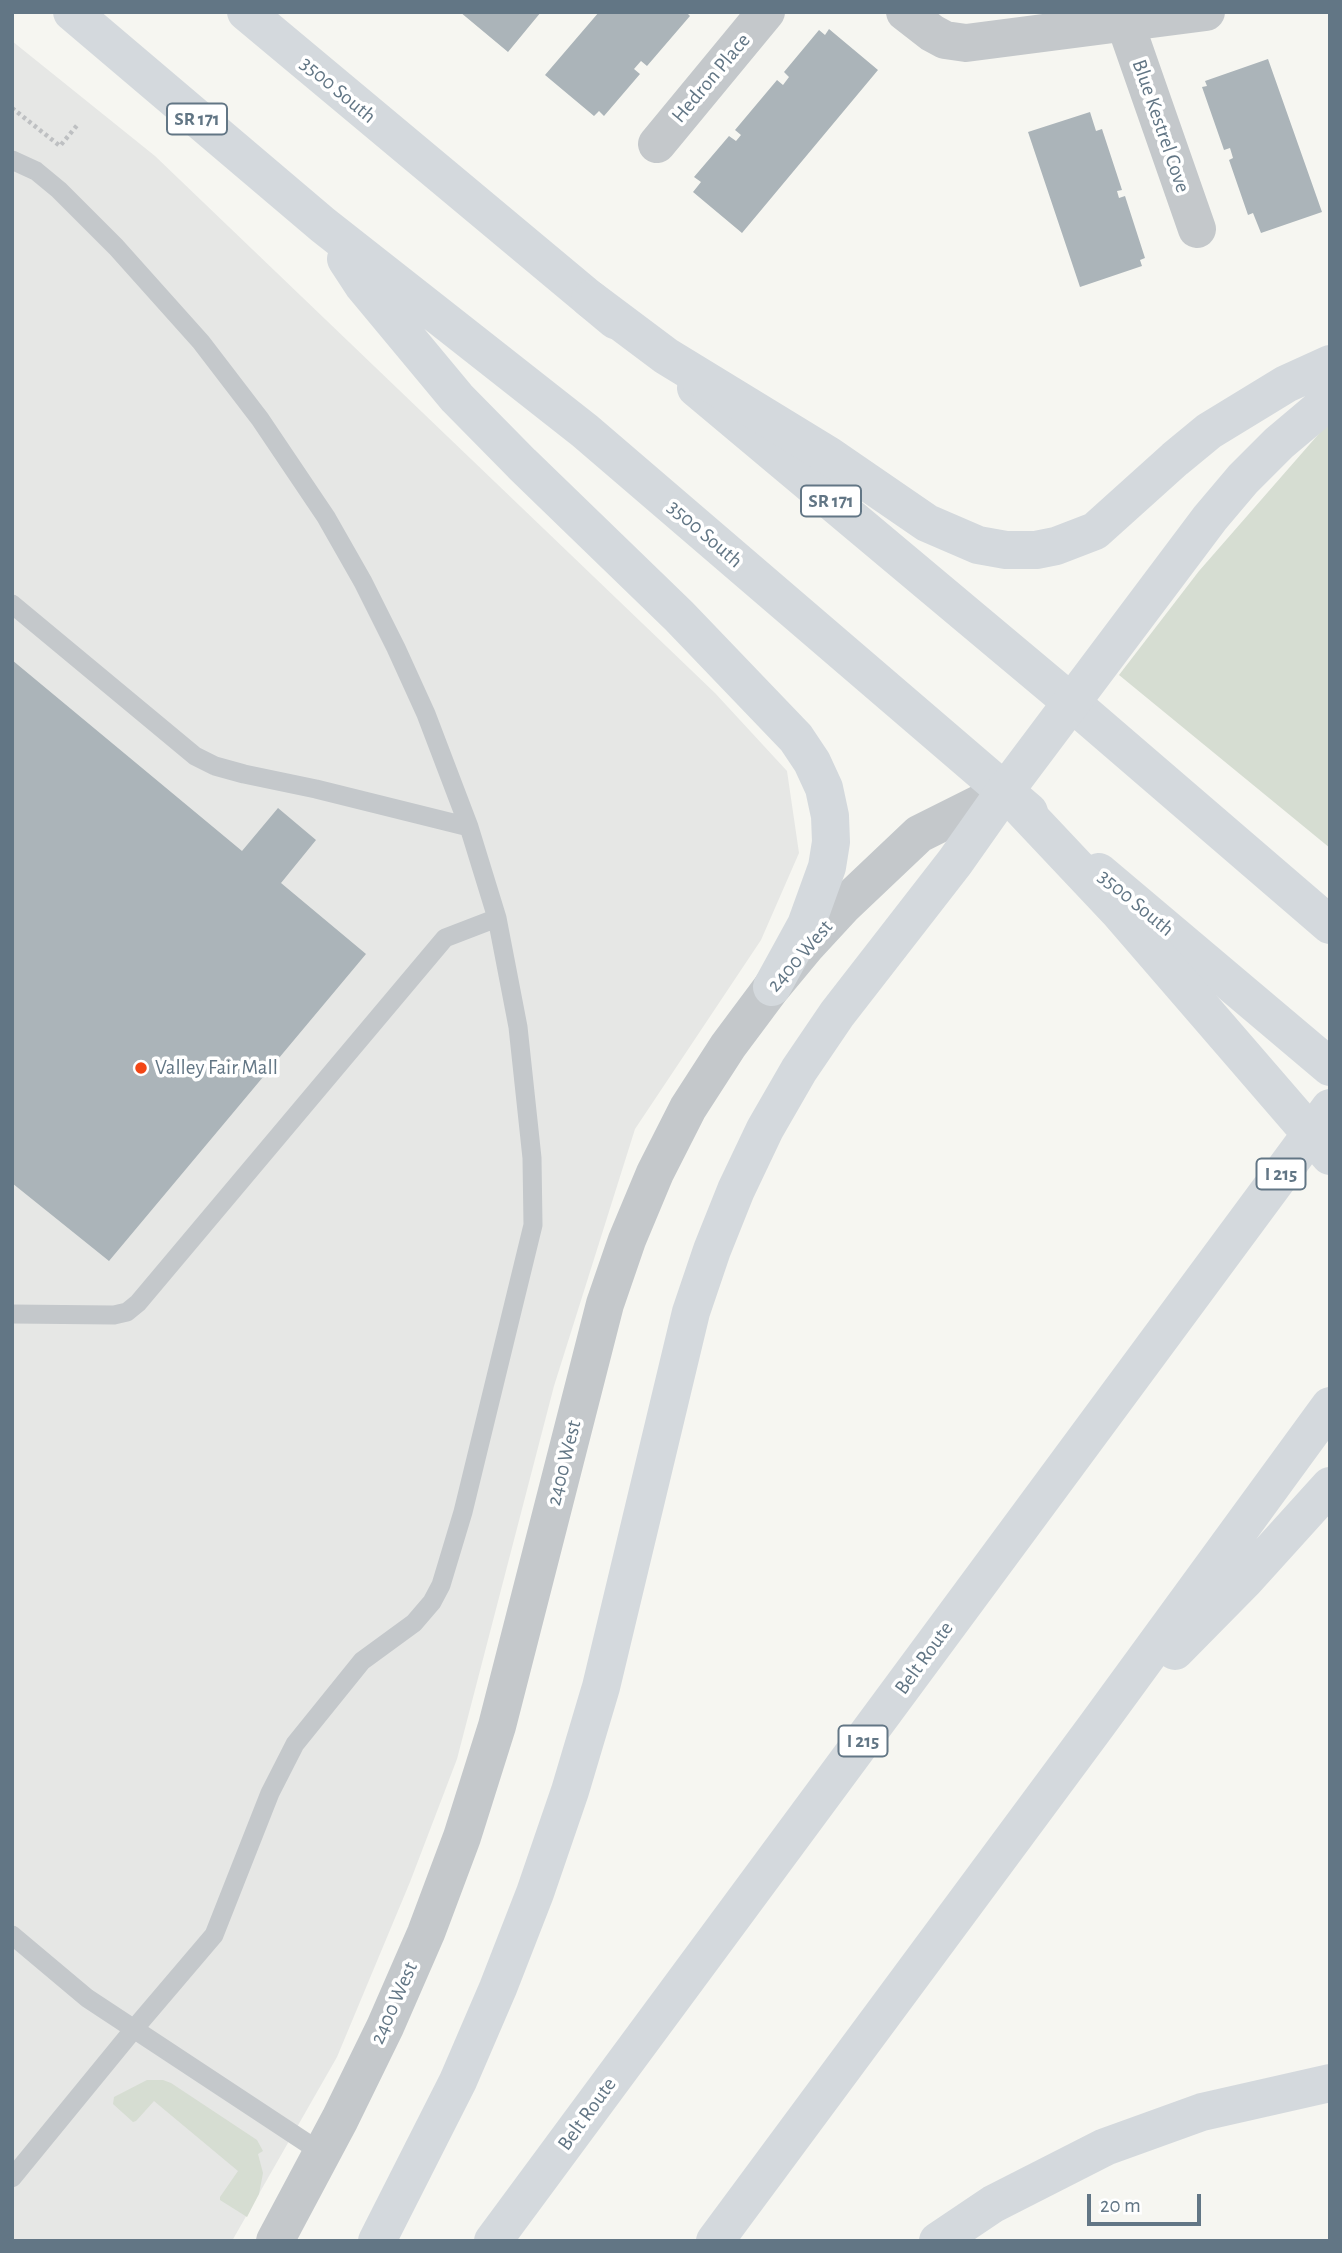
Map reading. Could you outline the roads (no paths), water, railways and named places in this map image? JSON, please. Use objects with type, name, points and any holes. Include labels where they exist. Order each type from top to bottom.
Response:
[{"type":"main road","name":"3500 South","points":[[72,12],[323,225],[585,431],[1330,1067]]},
{"type":"main road","name":"3500 South","points":[[246,12],[1072,703],[1330,925]]},
{"type":"main road","points":[[323,225],[363,285],[457,397],[679,616],[796,738],[812,762],[824,788],[830,816],[831,842],[827,867],[806,925],[772,987]]},
{"type":"main road","points":[[590,299],[666,356],[816,448],[927,523],[978,545],[1006,550],[1056,547],[1095,531],[1209,431],[1276,390],[1330,364]]},
{"type":"main road","points":[[377,2241],[452,2093],[498,1988],[535,1893],[570,1791],[601,1687],[691,1312],[736,1190],[765,1129],[837,1014],[955,862],[1005,791],[1210,518],[1243,479],[1279,443],[1330,401]]},
{"type":"main road","points":[[1005,791],[1120,913],[1330,1156]]},
{"type":"main road","name":"Belt Route","points":[[493,2241],[1330,1108]]},
{"type":"main road","points":[[715,2241],[1330,1406]]},
{"type":"main road","points":[[1097,1725],[1235,1590],[1330,1486]]},
{"type":"main road","points":[[938,2241],[993,2204],[1105,2147],[1202,2112],[1330,2082]]},
{"type":"street","name":"Hedron Place","points":[[657,144],[766,12]]},
{"type":"street","points":[[905,12],[932,33],[956,43],[1206,12]]},
{"type":"street","name":"Blue Kestrel Cove","points":[[1125,23],[1197,229]]},
{"type":"street","name":"2400 West","points":[[275,2241],[385,2027],[426,1933],[462,1837],[497,1726],[605,1304],[627,1240],[655,1173],[688,1108],[727,1046],[772,987],[842,907],[919,834],[1005,791]]},
{"type":"lane","points":[[12,160],[36,171],[59,190],[117,247],[201,342],[260,419],[326,517],[363,582],[426,714],[469,827],[497,918],[518,1027],[532,1158],[533,1225],[463,1511],[441,1585],[432,1602],[414,1623],[362,1661],[295,1744],[270,1793],[214,1935],[12,2178]]},
{"type":"lane","points":[[12,604],[195,756],[215,766],[469,827]]},
{"type":"lane","points":[[12,1314],[114,1315],[127,1312],[138,1303],[445,938],[497,918]]},
{"type":"lane","points":[[12,1936],[87,1998],[322,2153]]},
{"type":"place","name":"Valley Fair Mall","points":[[141,1068]]}]
